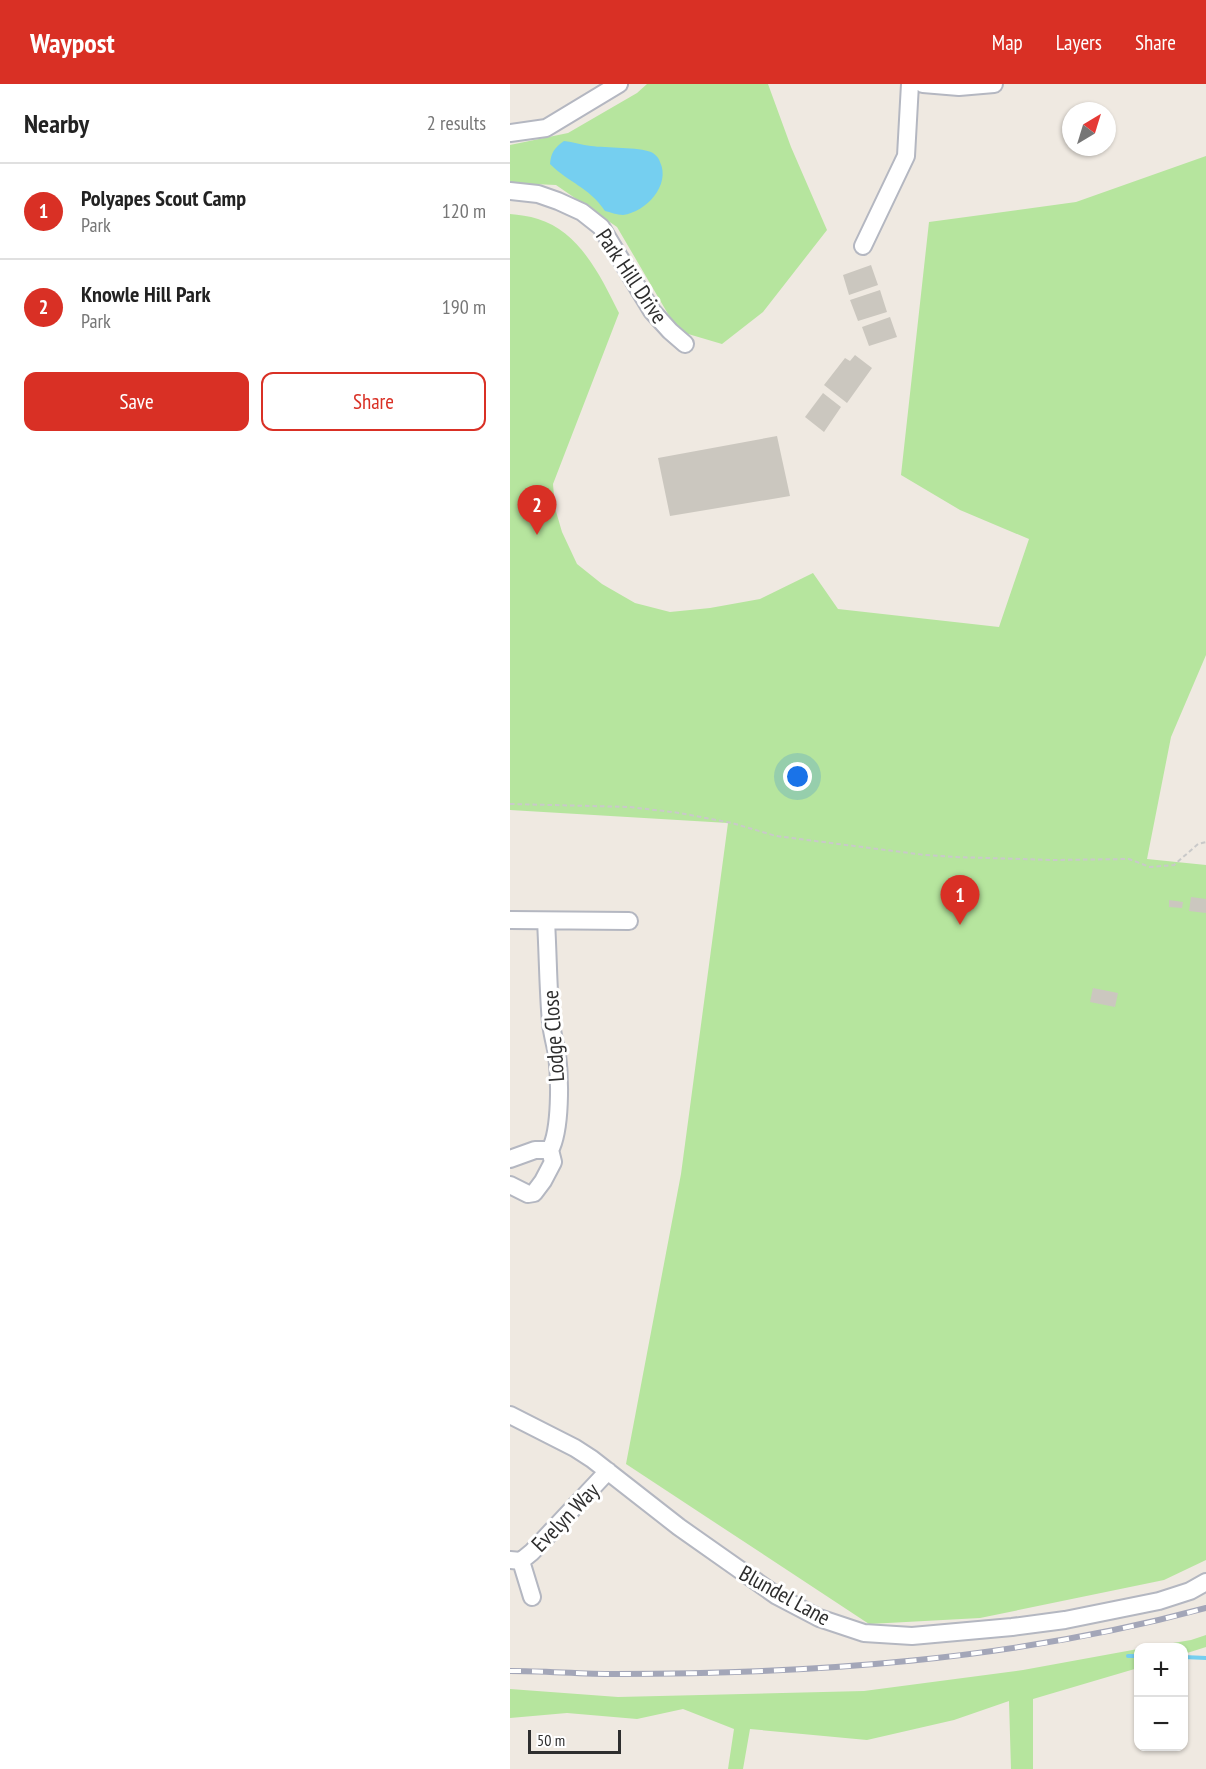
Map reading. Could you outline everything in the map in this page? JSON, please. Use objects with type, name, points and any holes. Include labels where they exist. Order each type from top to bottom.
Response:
[{"type":"street","points":[[510,133],[546,128],[619,84]]},
{"type":"street","points":[[863,246],[906,156],[910,84]]},
{"type":"street","points":[[923,84],[959,87],[994,84]]},
{"type":"street","name":"Park Hill Drive","points":[[510,191],[538,194],[558,201],[582,212],[601,227],[652,311],[685,344]]},
{"type":"street","points":[[510,920],[629,921]]},
{"type":"street","name":"Lodge Close","points":[[510,1185],[528,1194],[534,1193],[553,1162],[550,1150],[557,1127],[558,1077],[557,1054],[551,1025],[546,921]]},
{"type":"street","points":[[510,1159],[535,1150],[550,1150]]},
{"type":"street","name":"Blundel Lane","points":[[510,1415],[575,1448],[679,1527],[770,1591],[819,1618],[864,1633],[912,1636],[1065,1620],[1159,1601],[1190,1591],[1206,1582]]},
{"type":"street","name":"Evelyn Way","points":[[532,1597],[515,1561],[532,1552],[608,1471]]},
{"type":"path","points":[[510,804],[630,807],[680,813],[732,823],[776,836],[956,857],[1053,860],[1129,859],[1150,867],[1174,865],[1198,844],[1206,842]]},
{"type":"green space","points":[[647,84],[768,84],[791,147],[827,230],[763,312],[722,344],[678,331],[617,227],[556,185],[510,183],[510,145],[568,133],[637,93]]},
{"type":"green space","points":[[1206,156],[1206,655],[1171,737],[1147,859],[1206,865],[1206,1560],[1164,1580],[980,1618],[869,1624],[626,1464],[681,1174],[728,823],[510,810],[510,214],[538,219],[566,234],[588,257],[619,313],[553,484],[555,508],[562,532],[577,564],[602,584],[635,603],[670,612],[760,599],[813,573],[838,609],[999,627],[1029,539],[960,510],[901,475],[929,222],[1076,202]]},
{"type":"green space","points":[[1206,1635],[1206,1647],[1188,1653],[1188,1643],[1173,1643]]},
{"type":"green space","points":[[1134,1650],[1134,1669],[1033,1699],[1033,1769],[1011,1769],[1009,1701],[954,1720],[867,1740],[750,1729],[743,1769],[728,1769],[734,1729],[683,1709],[637,1719],[567,1713],[510,1718],[510,1689],[618,1697],[864,1691],[1023,1670]]},
{"type":"water","points":[[564,141],[651,152],[659,159],[663,171],[659,188],[648,203],[632,213],[621,215],[605,211],[585,190],[550,164],[554,151]]},
{"type":"building","points":[[871,265],[878,285],[849,295],[843,275]]},
{"type":"building","points":[[880,290],[887,312],[858,321],[850,300]]},
{"type":"building","points":[[890,317],[897,337],[869,346],[862,327]]},
{"type":"building","points":[[855,355],[872,368],[847,403],[824,385],[845,358],[850,361]]},
{"type":"building","points":[[823,393],[841,407],[824,432],[805,417]]},
{"type":"building","points":[[777,436],[790,496],[670,516],[658,458]]},
{"type":"building","points":[[1191,897],[1206,899],[1206,913],[1189,911]]},
{"type":"building","points":[[1169,900],[1183,902],[1182,908],[1169,907]]},
{"type":"building","points":[[1093,988],[1118,993],[1115,1007],[1090,1002]]},
{"type":"waterway","points":[[1128,1656],[1134,1656]]},
{"type":"waterway","points":[[1188,1657],[1206,1658]]},
{"type":"railway","points":[[510,1671],[602,1674],[689,1673],[838,1667],[987,1652],[1134,1626],[1206,1608]]},
{"type":"place","name":"Knowle Hill Park","points":[[537,535]]},
{"type":"place","name":"Polyapes Scout Camp","points":[[960,925]]}]
